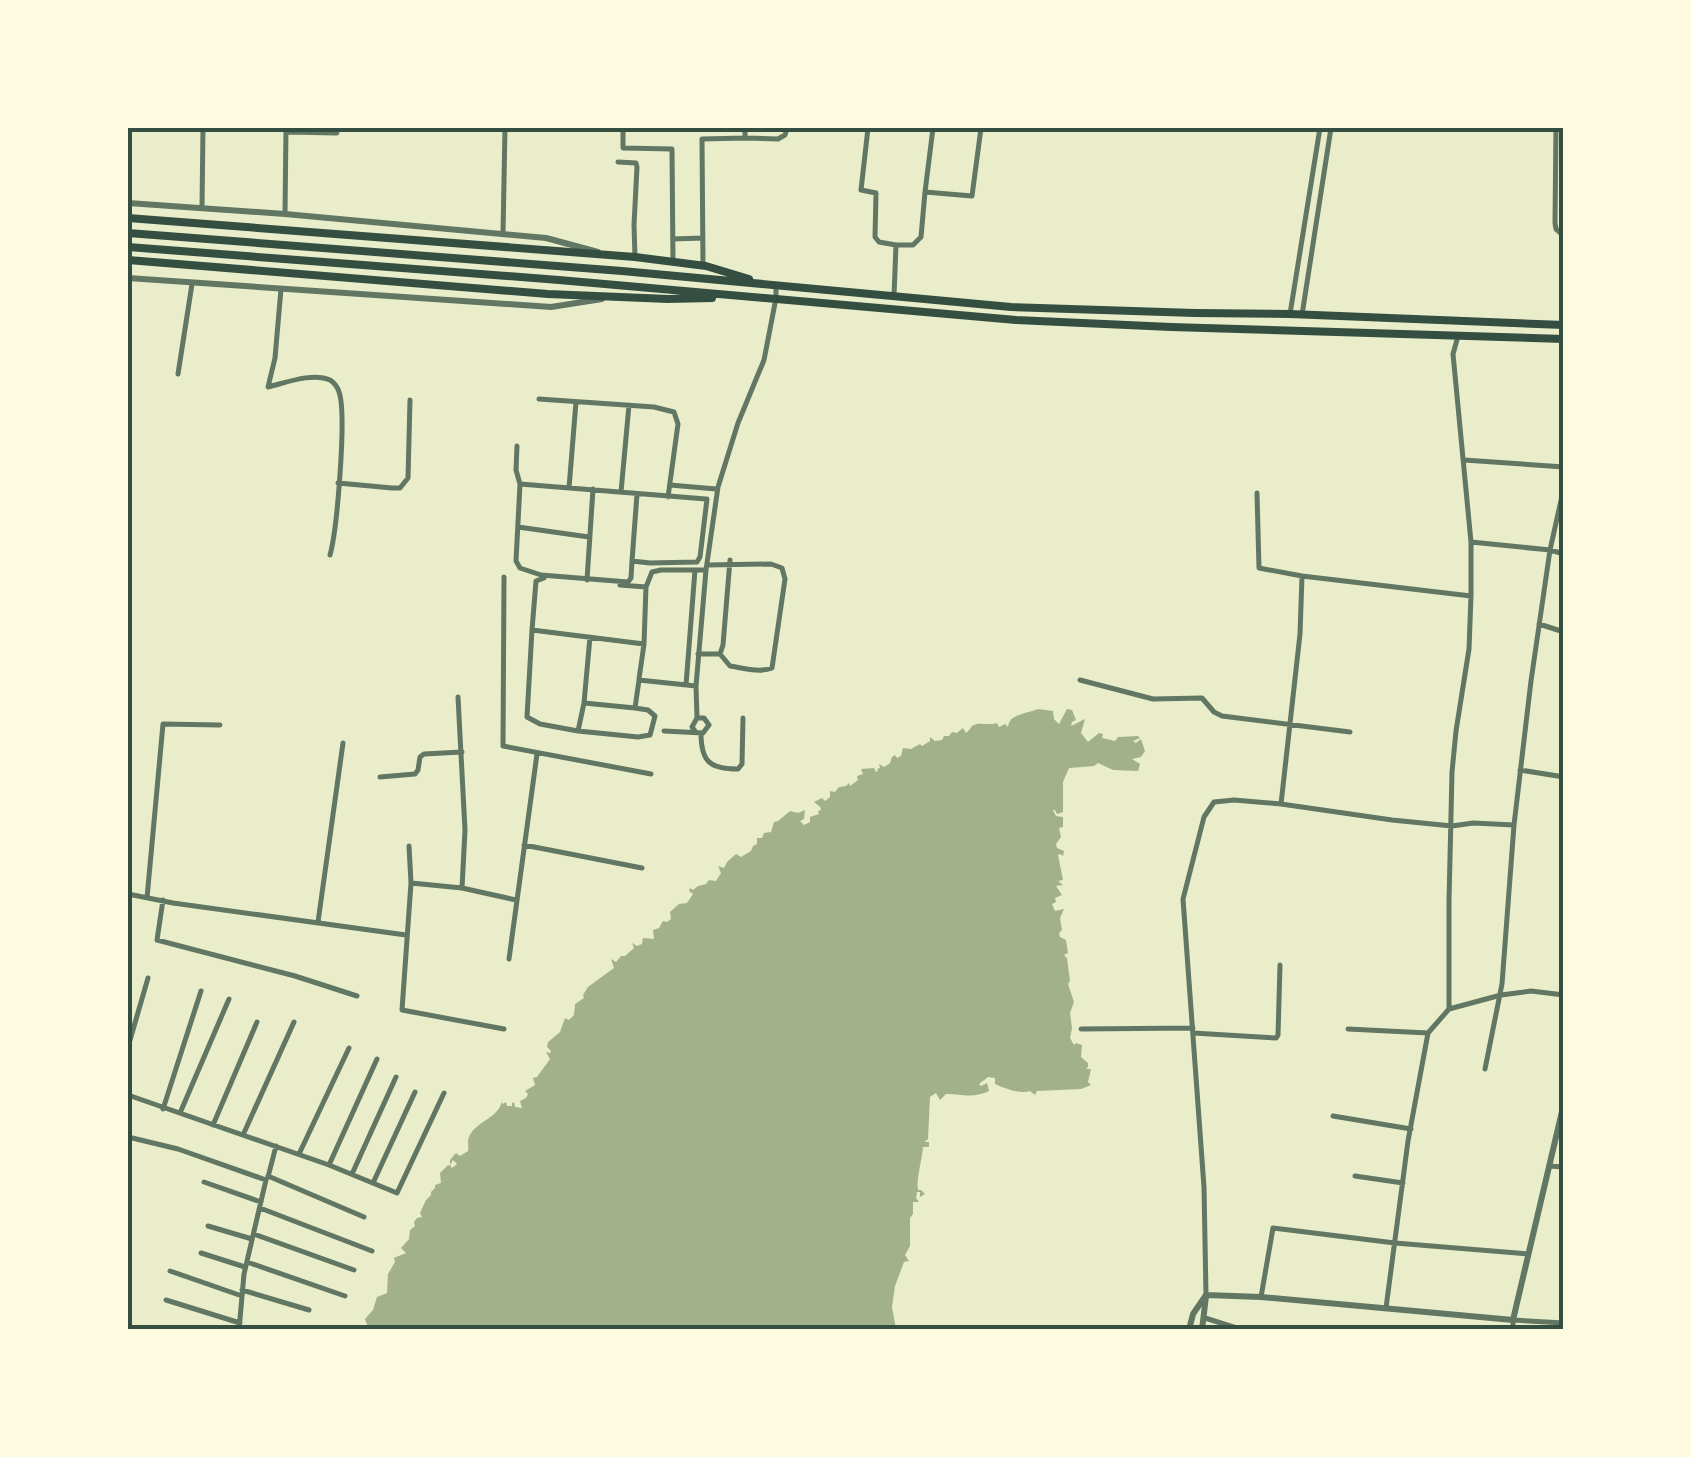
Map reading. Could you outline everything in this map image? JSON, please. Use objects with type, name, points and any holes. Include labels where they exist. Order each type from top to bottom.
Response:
[{"type":"main road","points":[[128,218],[636,258],[703,266],[764,284]]},
{"type":"main road","points":[[128,233],[1012,307],[1564,325]]},
{"type":"main road","points":[[128,247],[1016,320],[1564,339]]},
{"type":"main road","points":[[128,260],[548,294],[668,299],[746,297]]},
{"type":"main road","points":[[1477,336],[1478,322]]},
{"type":"street","points":[[202,208],[203,128]]},
{"type":"street","points":[[503,234],[505,128]]},
{"type":"street","points":[[623,128],[623,148],[672,149],[673,262]]},
{"type":"street","points":[[702,128],[703,266]]},
{"type":"street","points":[[745,128],[745,138]]},
{"type":"street","points":[[702,139],[778,139],[787,128]]},
{"type":"street","points":[[868,128],[861,190],[876,193],[874,237],[896,245],[913,245],[921,237],[934,128]]},
{"type":"street","points":[[925,192],[972,196],[981,128]]},
{"type":"street","points":[[1290,314],[1320,128]]},
{"type":"street","points":[[1302,314],[1331,128]]},
{"type":"street","points":[[1556,128],[1556,229],[1564,236]]},
{"type":"street","points":[[286,214],[286,130],[337,133]]},
{"type":"street","points":[[618,162],[636,163],[637,167],[636,258]]},
{"type":"street","points":[[128,203],[546,238],[614,256]]},
{"type":"street","points":[[673,238],[703,238]]},
{"type":"street","points":[[894,296],[896,245]]},
{"type":"street","points":[[128,278],[551,307],[618,297]]},
{"type":"street","points":[[178,374],[192,284]]},
{"type":"street","points":[[743,718],[742,764],[738,769],[716,769],[692,724],[697,718],[706,567],[718,489],[738,423],[764,360],[776,285]]},
{"type":"street","points":[[281,288],[275,358],[268,387],[310,378],[329,379],[338,388],[342,410],[330,555]]},
{"type":"street","points":[[1450,1009],[1452,772],[1470,649],[1471,596],[1471,542],[1453,354],[1458,336]]},
{"type":"street","points":[[539,399],[654,407],[674,412],[678,424],[668,498]]},
{"type":"street","points":[[338,483],[400,488],[408,478],[410,400]]},
{"type":"street","points":[[569,488],[576,402]]},
{"type":"street","points":[[620,493],[629,405]]},
{"type":"street","points":[[517,446],[520,484],[516,560],[520,568],[542,576],[628,582],[637,494]]},
{"type":"street","points":[[1464,460],[1564,467]]},
{"type":"street","points":[[520,484],[717,500]]},
{"type":"street","points":[[670,485],[718,489]]},
{"type":"street","points":[[587,580],[592,489]]},
{"type":"street","points":[[1485,1070],[1501,994],[1520,770],[1550,550],[1563,489]]},
{"type":"street","points":[[1256,493],[1258,568],[1471,596]]},
{"type":"street","points":[[632,560],[697,562],[707,499]]},
{"type":"street","points":[[518,527],[590,537]]},
{"type":"street","points":[[1471,542],[1564,554]]},
{"type":"street","points":[[720,654],[730,563]]},
{"type":"street","points":[[635,708],[644,644],[646,587],[652,572],[696,570],[730,563],[782,568],[785,579],[772,668],[730,666],[720,654]]},
{"type":"street","points":[[686,685],[696,570]]},
{"type":"street","points":[[1282,804],[1300,634],[1302,576]]},
{"type":"street","points":[[504,577],[502,746],[652,774]]},
{"type":"street","points":[[584,702],[648,710],[655,716],[650,736],[578,731],[540,724],[526,717],[538,579],[646,587]]},
{"type":"street","points":[[1540,624],[1564,632]]},
{"type":"street","points":[[532,630],[644,644]]},
{"type":"street","points":[[578,731],[590,637]]},
{"type":"street","points":[[698,654],[720,654]]},
{"type":"street","points":[[639,680],[696,686]]},
{"type":"street","points":[[1080,680],[1153,699],[1202,698],[1222,716],[1350,732]]},
{"type":"street","points":[[458,697],[465,830],[462,888]]},
{"type":"street","points":[[664,730],[707,730],[704,718],[697,718]]},
{"type":"street","points":[[148,898],[164,724],[220,725]]},
{"type":"street","points":[[318,922],[343,743]]},
{"type":"street","points":[[380,776],[415,774],[424,754],[462,752]]},
{"type":"street","points":[[509,959],[537,754]]},
{"type":"street","points":[[1520,770],[1564,777]]},
{"type":"street","points":[[1202,1330],[1206,1295],[1204,1187],[1184,899],[1204,818],[1214,802],[1234,800],[1452,826],[1514,825]]},
{"type":"street","points":[[524,845],[642,868]]},
{"type":"street","points":[[410,846],[402,1010],[504,1028]]},
{"type":"street","points":[[411,883],[462,888],[516,900]]},
{"type":"street","points":[[128,894],[406,935]]},
{"type":"street","points":[[164,900],[157,940],[357,996]]},
{"type":"street","points":[[1081,1029],[1193,1030],[1276,1038],[1280,965]]},
{"type":"street","points":[[128,1047],[148,978]]},
{"type":"street","points":[[163,1109],[201,991]]},
{"type":"street","points":[[1386,1308],[1410,1129],[1428,1033],[1450,1009],[1501,994],[1531,991],[1564,995]]},
{"type":"street","points":[[180,1113],[230,998]]},
{"type":"street","points":[[214,1125],[257,1022]]},
{"type":"street","points":[[243,1135],[294,1022]]},
{"type":"street","points":[[1348,1029],[1428,1033]]},
{"type":"street","points":[[299,1154],[349,1048]]},
{"type":"street","points":[[329,1165],[377,1059]]},
{"type":"street","points":[[352,1174],[396,1077]]},
{"type":"street","points":[[373,1183],[416,1092]]},
{"type":"street","points":[[128,1094],[397,1193],[444,1093]]},
{"type":"street","points":[[1513,1330],[1564,1103]]},
{"type":"street","points":[[1333,1116],[1410,1129]]},
{"type":"street","points":[[128,1137],[267,1178],[364,1217]]},
{"type":"street","points":[[166,1300],[240,1326],[246,1264],[276,1146]]},
{"type":"street","points":[[1549,1166],[1564,1167]]},
{"type":"street","points":[[1355,1176],[1403,1183]]},
{"type":"street","points":[[204,1182],[372,1251]]},
{"type":"street","points":[[208,1226],[253,1236],[354,1270]]},
{"type":"street","points":[[1261,1297],[1273,1228],[1395,1244],[1528,1254]]},
{"type":"street","points":[[201,1253],[345,1296]]},
{"type":"street","points":[[170,1271],[309,1310]]},
{"type":"street","points":[[1206,1295],[1564,1323]]},
{"type":"street","points":[[1189,1330],[1193,1314],[1206,1295]]},
{"type":"street","points":[[1205,1318],[1244,1330]]},
{"type":"shaded area","points":[[1038,709],[1053,711],[1059,724],[1067,709],[1072,710],[1076,720],[1071,726],[1085,719],[1081,733],[1088,742],[1099,733],[1102,738],[1115,741],[1118,737],[1138,736],[1133,741],[1136,743],[1141,739],[1145,751],[1141,757],[1132,759],[1140,764],[1138,771],[1113,770],[1098,763],[1069,768],[1063,782],[1063,812],[1057,814],[1053,810],[1056,816],[1063,817],[1061,837],[1056,844],[1064,851],[1063,856],[1058,855],[1063,880],[1058,881],[1063,885],[1056,886],[1062,895],[1052,904],[1055,911],[1064,909],[1059,933],[1066,940],[1068,953],[1064,955],[1074,1002],[1070,1038],[1074,1045],[1082,1045],[1081,1057],[1088,1063],[1086,1069],[1091,1069],[1091,1085],[1037,1091],[1035,1095],[1004,1088],[995,1084],[995,1078],[988,1077],[979,1084],[987,1083],[989,1091],[946,1094],[940,1100],[936,1093],[930,1097],[928,1139],[924,1142],[929,1142],[929,1147],[923,1147],[918,1180],[918,1190],[925,1194],[920,1197],[917,1192],[919,1202],[913,1202],[910,1246],[905,1255],[909,1261],[904,1262],[895,1286],[892,1307],[896,1329],[366,1329],[365,1319],[377,1297],[387,1293],[394,1258],[406,1253],[401,1248],[409,1239],[414,1222],[422,1217],[420,1213],[435,1185],[441,1183],[440,1173],[456,1153],[460,1156],[468,1151],[472,1131],[495,1113],[502,1102],[512,1106],[514,1102],[515,1107],[522,1108],[520,1101],[528,1094],[525,1091],[535,1085],[533,1078],[550,1059],[546,1052],[551,1051],[548,1042],[560,1032],[565,1018],[569,1020],[574,1015],[575,1004],[584,998],[588,987],[614,968],[611,959],[616,962],[625,956],[634,948],[632,943],[637,946],[643,938],[654,939],[653,930],[671,919],[670,912],[679,904],[687,903],[693,894],[690,888],[716,881],[721,873],[718,866],[724,868],[736,854],[741,857],[751,851],[757,838],[771,832],[774,822],[790,811],[805,810],[800,821],[804,825],[821,810],[814,802],[822,798],[825,801],[830,791],[839,787],[849,783],[850,786],[863,774],[861,769],[878,771],[879,764],[884,767],[895,755],[901,756],[903,748],[922,746],[930,737],[942,740],[963,728],[966,733],[977,724],[1008,727],[1015,717]]}]
